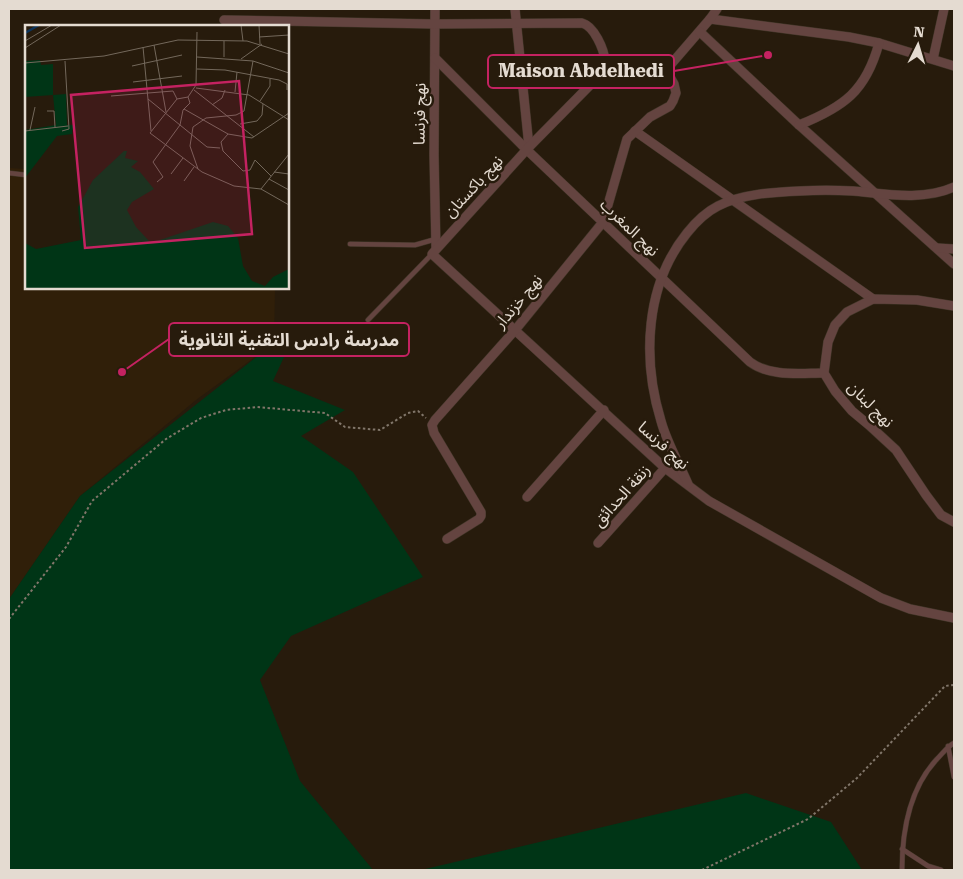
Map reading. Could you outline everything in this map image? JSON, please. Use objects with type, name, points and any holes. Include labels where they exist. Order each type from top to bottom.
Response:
[{"type":"street","name":"نهج فرنسا","points":[[434,9],[436,239],[434,251],[666,468],[709,501],[873,593],[910,609],[954,618]]},
{"type":"street","points":[[515,9],[528,149]]},
{"type":"street","points":[[224,20],[434,24],[582,23],[588,24],[602,50],[605,62],[602,73],[666,70],[700,32],[717,9]]},
{"type":"street","points":[[933,59],[944,9]]},
{"type":"street","points":[[710,19],[849,37],[879,43],[954,66]]},
{"type":"street","points":[[700,32],[799,125],[954,264]]},
{"type":"street","points":[[799,125],[836,108],[856,91],[869,73],[879,43]]},
{"type":"street","name":"نهج المغرب","points":[[435,58],[603,222],[758,368],[780,372],[824,373]]},
{"type":"street","name":"نهج خزندار","points":[[432,426],[435,420],[516,329],[603,222],[627,139],[650,117],[670,106],[673,101],[676,93],[674,84],[666,70]]},
{"type":"street","name":"نهج باكستان","points":[[434,251],[528,149],[602,73]]},
{"type":"street","points":[[635,131],[873,299]]},
{"type":"street","points":[[689,486],[661,422],[654,392],[650,347],[651,323],[660,276],[678,243],[692,226],[718,206],[759,194],[800,191],[854,191],[876,194],[930,193],[946,190],[954,186]]},
{"type":"street","points":[[937,248],[954,249]]},
{"type":"street","points":[[824,373],[828,342],[834,325],[847,312],[873,299],[916,300],[954,306]]},
{"type":"street","name":"نهج لبنان","points":[[824,373],[835,391],[852,412],[896,450],[941,515],[954,522]]},
{"type":"street","points":[[527,497],[604,410]]},
{"type":"street","points":[[432,426],[434,433],[481,512],[479,519],[447,539]]},
{"type":"street","name":"زنقة الحدائق","points":[[598,543],[666,468]]},
{"type":"lane","points":[[9,173],[25,175]]},
{"type":"lane","points":[[350,244],[415,245],[436,239]]},
{"type":"lane","name":"نهج باكستان","points":[[368,320],[434,251]]},
{"type":"lane","points":[[902,870],[902,849],[910,803],[926,771],[948,746],[954,743]]},
{"type":"lane","points":[[948,746],[954,777]]},
{"type":"lane","points":[[902,849],[928,866],[941,870]]},
{"type":"path","points":[[9,619],[66,546],[92,501],[166,439],[201,418],[226,410],[257,407],[325,413],[345,427],[380,430],[408,413],[418,410],[432,426]]},
{"type":"path","points":[[702,870],[808,819],[857,778],[945,686],[954,686]]},
{"type":"shaded area","points":[[9,168],[25,169],[25,289],[275,289],[274,343],[196,400],[80,496],[9,599]]},
{"type":"green space","points":[[274,343],[290,344],[273,381],[345,410],[301,436],[353,472],[423,577],[291,636],[260,680],[300,781],[373,870],[9,870],[9,599],[80,496]]},
{"type":"green space","points":[[746,793],[831,822],[862,870],[421,870]]},
{"type":"place","name":"Maison Abdelhedi","points":[[768,55]]},
{"type":"place","name":"مدرسة رادس التقنية الثانوية","points":[[122,372]]}]
